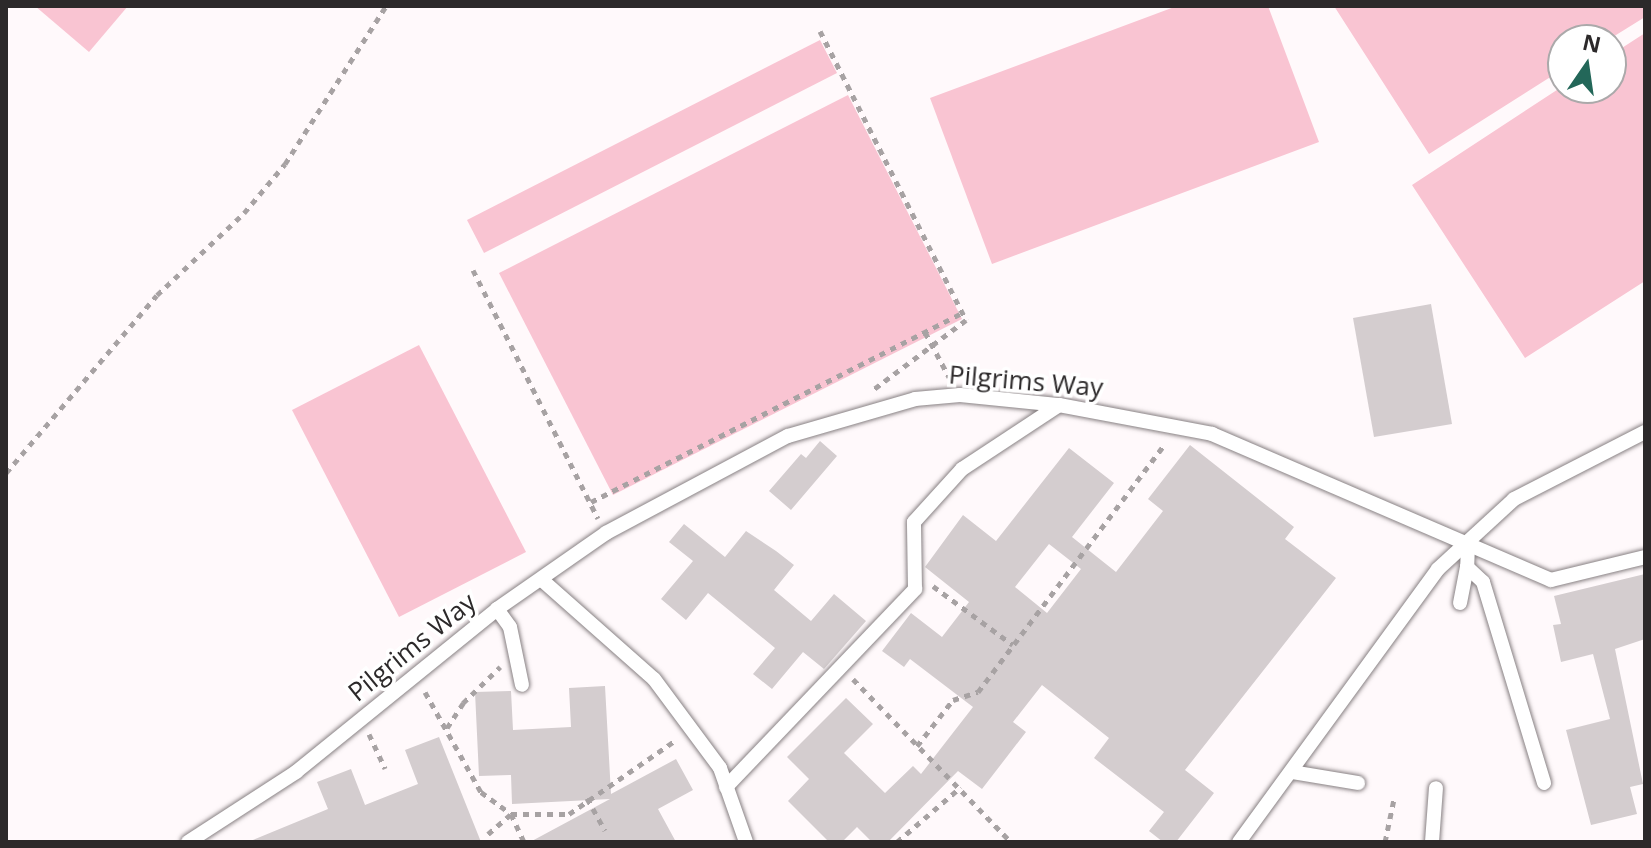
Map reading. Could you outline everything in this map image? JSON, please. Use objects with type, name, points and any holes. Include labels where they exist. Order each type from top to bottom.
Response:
[{"type":"lane","name":"Pilgrims Way","points":[[188,842],[296,772],[497,609],[606,533],[788,436],[863,411],[960,395],[1059,405],[1171,425],[1212,434],[1344,487],[1551,580],[1645,557]]},
{"type":"lane","points":[[726,787],[843,669],[915,589],[914,522],[962,469],[1059,405]]},
{"type":"lane","points":[[1239,842],[1438,569],[1514,499],[1645,432]]},
{"type":"lane","points":[[1460,603],[1468,544]]},
{"type":"lane","points":[[1467,567],[1483,582],[1544,783]]},
{"type":"lane","points":[[542,580],[654,679],[691,730],[726,787],[746,842]]},
{"type":"lane","points":[[497,609],[510,627],[522,685]]},
{"type":"lane","points":[[1292,772],[1358,783]]},
{"type":"lane","points":[[1432,842],[1436,788]]},
{"type":"path","points":[[6,473],[157,295],[244,213],[285,164],[386,6]]},
{"type":"path","points":[[820,31],[966,320],[864,396]]},
{"type":"path","points":[[473,270],[606,533]]},
{"type":"path","points":[[591,502],[962,313]]},
{"type":"path","points":[[925,332],[960,395]]},
{"type":"path","points":[[917,746],[953,700],[978,692],[1163,450],[1171,425]]},
{"type":"path","points":[[914,571],[1013,645]]},
{"type":"path","points":[[447,728],[463,703],[515,653]]},
{"type":"path","points":[[843,669],[961,787],[1011,842]]},
{"type":"path","points":[[414,675],[481,792],[511,814],[524,842]]},
{"type":"path","points":[[362,718],[385,769]]},
{"type":"path","points":[[488,834],[511,814],[569,814],[587,798],[691,730]]},
{"type":"path","points":[[897,842],[961,787]]},
{"type":"path","points":[[587,798],[605,830]]},
{"type":"path","points":[[1385,842],[1394,799]]},
{"type":"shaded area","points":[[35,6],[128,6],[89,52]]},
{"type":"shaded area","points":[[1177,6],[1268,6],[1319,142],[992,264],[930,98]]},
{"type":"shaded area","points":[[1334,6],[1645,6],[1645,17],[1627,28],[1627,24],[1547,24],[1547,79],[1429,154]]},
{"type":"shaded area","points":[[1645,33],[1645,281],[1525,358],[1412,185],[1547,96],[1547,104],[1627,104],[1627,45]]},
{"type":"shaded area","points":[[820,40],[837,73],[484,253],[467,220]]},
{"type":"shaded area","points":[[848,95],[962,319],[613,495],[499,273]]},
{"type":"shaded area","points":[[419,345],[526,552],[399,617],[292,410]]},
{"type":"building","points":[[1431,304],[1452,424],[1374,437],[1353,318]]},
{"type":"building","points":[[820,441],[837,456],[791,510],[769,491],[801,454],[806,458]]},
{"type":"building","points":[[1190,445],[1294,527],[1285,539],[1336,578],[1185,770],[1214,793],[1176,842],[1163,842],[1149,831],[1164,812],[1094,758],[1109,738],[1042,685],[1013,722],[1026,732],[982,789],[958,771],[888,842],[872,842],[857,827],[842,842],[829,842],[788,801],[809,779],[787,757],[846,698],[873,724],[844,753],[885,793],[913,766],[921,774],[973,707],[910,659],[904,667],[882,651],[911,613],[942,637],[969,602],[925,567],[963,515],[996,541],[1069,448],[1114,483],[1072,537],[1116,572],[1163,511],[1148,499]],"holes":[[[1049,544],[1081,569],[1047,613],[1015,587]]]},
{"type":"building","points":[[684,524],[725,557],[746,531],[776,551],[794,565],[774,590],[811,621],[834,594],[866,621],[824,669],[803,652],[772,689],[753,674],[775,648],[708,593],[686,620],[661,599],[693,561],[669,542]]},
{"type":"building","points":[[1645,574],[1645,639],[1615,649],[1643,784],[1630,787],[1637,814],[1591,825],[1566,730],[1610,719],[1593,654],[1561,662],[1553,625],[1561,624],[1554,596]]},
{"type":"building","points":[[605,686],[611,794],[676,759],[693,790],[658,809],[676,842],[530,842],[610,799],[512,804],[511,775],[479,776],[475,692],[511,691],[513,730],[571,727],[569,688]]},
{"type":"building","points":[[439,737],[481,842],[248,842],[328,809],[317,782],[351,769],[365,805],[418,784],[405,750]]}]
